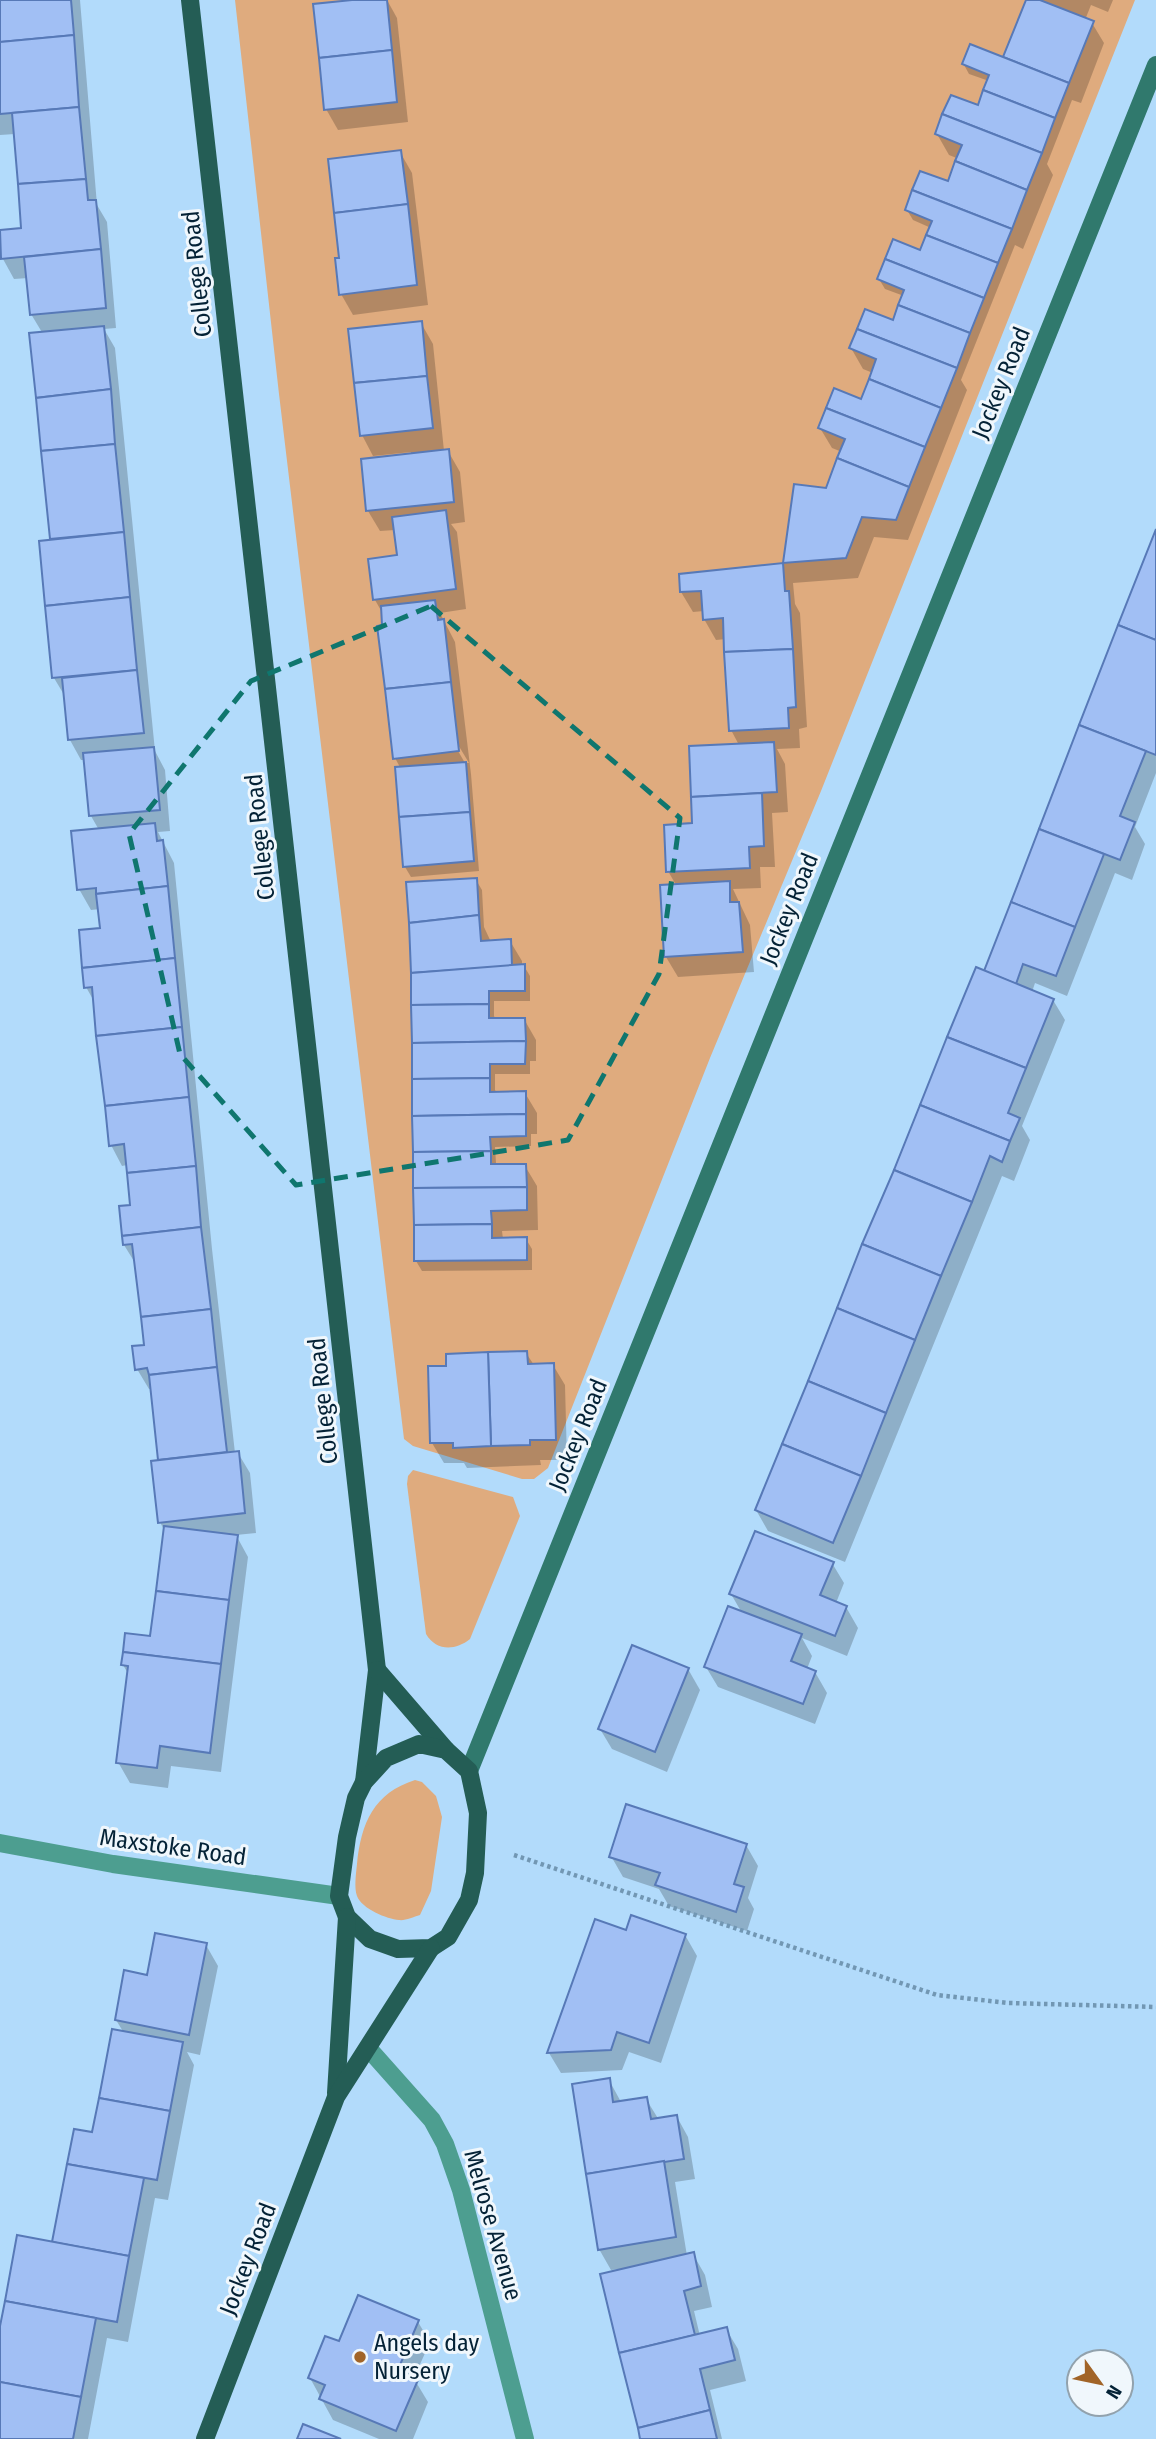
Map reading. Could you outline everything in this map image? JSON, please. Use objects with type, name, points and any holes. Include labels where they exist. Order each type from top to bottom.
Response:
[{"type":"main road","name":"College Road","points":[[190,0],[377,1670],[364,1782]]},
{"type":"main road","name":"Jockey Road","points":[[469,1771],[1156,65]]},
{"type":"main road","points":[[377,1670],[446,1750],[469,1771],[478,1813],[475,1873],[469,1900],[448,1937],[431,1948],[398,1949],[370,1939],[347,1917],[339,1896],[347,1837],[356,1798],[364,1782],[386,1758],[419,1744],[446,1750]]},
{"type":"main road","name":"Jockey Road","points":[[336,2097],[347,1917]]},
{"type":"main road","name":"Jockey Road","points":[[205,2439],[336,2097],[431,1948]]},
{"type":"street","name":"Maxstoke Road","points":[[0,1843],[113,1864],[339,1896]]},
{"type":"street","name":"Melrose Avenue","points":[[368,2048],[432,2120],[445,2144],[461,2190],[526,2439]]},
{"type":"path","points":[[510,1853],[937,1995],[1008,2003],[1156,2007]]},
{"type":"highlighted area","points":[[431,606],[680,818],[659,974],[568,1140],[296,1185],[180,1054],[129,834],[251,681]]},
{"type":"shaded area","points":[[235,0],[1135,0],[821,791],[710,1058],[548,1468],[534,1479],[522,1479],[413,1446],[404,1439],[279,394]]},
{"type":"shaded area","points":[[413,1470],[513,1497],[520,1516],[470,1639],[458,1646],[440,1646],[426,1634],[407,1484],[408,1476]]},
{"type":"shaded area","points":[[415,1780],[422,1782],[436,1796],[442,1817],[431,1891],[420,1915],[399,1920],[375,1912],[360,1901],[356,1889],[357,1864],[362,1835],[372,1812],[389,1793]]},
{"type":"building","points":[[0,0],[71,0],[74,35],[0,42]]},
{"type":"building","points":[[387,0],[392,50],[319,58],[313,4]]},
{"type":"building","points":[[1026,0],[1040,0],[1094,21],[1069,83],[1003,57]]},
{"type":"building","points":[[74,35],[79,107],[0,114],[0,42]]},
{"type":"building","points":[[970,44],[1069,83],[1055,118],[983,90],[989,75],[962,64]]},
{"type":"building","points":[[392,50],[397,102],[324,110],[319,58]]},
{"type":"building","points":[[983,90],[1055,118],[1042,153],[942,114],[951,95],[978,105]]},
{"type":"building","points":[[79,107],[86,179],[18,184],[12,113]]},
{"type":"building","points":[[942,114],[1042,153],[1027,190],[955,161],[962,145],[935,134]]},
{"type":"building","points":[[401,150],[408,204],[334,213],[328,159]]},
{"type":"building","points":[[955,161],[1027,190],[1012,229],[912,190],[920,171],[948,181]]},
{"type":"building","points":[[86,179],[88,200],[96,200],[101,249],[1,259],[0,230],[21,228],[18,184]]},
{"type":"building","points":[[912,190],[1012,229],[998,263],[926,235],[932,221],[905,210]]},
{"type":"building","points":[[408,204],[417,285],[339,295],[335,258],[339,258],[334,213]]},
{"type":"building","points":[[926,235],[998,263],[984,298],[885,259],[893,239],[920,250]]},
{"type":"building","points":[[101,249],[106,308],[30,315],[24,257]]},
{"type":"building","points":[[885,259],[984,298],[970,333],[898,305],[904,290],[877,279]]},
{"type":"building","points":[[898,305],[970,333],[957,368],[857,329],[865,309],[893,320]]},
{"type":"building","points":[[422,321],[427,376],[354,383],[348,329]]},
{"type":"building","points":[[104,326],[111,389],[36,398],[29,333]]},
{"type":"building","points":[[857,329],[957,368],[941,408],[869,379],[876,359],[849,348]]},
{"type":"building","points":[[427,376],[433,428],[360,436],[354,383]]},
{"type":"building","points":[[869,379],[941,408],[925,447],[826,408],[834,388],[861,399]]},
{"type":"building","points":[[111,389],[115,444],[41,451],[36,398]]},
{"type":"building","points":[[826,408],[925,447],[909,487],[837,458],[845,439],[818,428]]},
{"type":"building","points":[[115,444],[124,532],[50,539],[41,451]]},
{"type":"building","points":[[449,449],[454,502],[366,511],[361,459]]},
{"type":"building","points":[[837,458],[909,487],[896,520],[862,517],[846,558],[783,563],[794,484],[826,488]]},
{"type":"building","points":[[446,510],[456,589],[373,600],[368,559],[397,555],[392,517]]},
{"type":"building","points":[[1156,529],[1156,640],[1118,625]]},
{"type":"building","points":[[124,532],[130,597],[45,606],[39,541]]},
{"type":"building","points":[[783,563],[785,591],[789,591],[793,649],[724,652],[723,618],[703,620],[701,591],[680,592],[679,574]]},
{"type":"building","points":[[130,597],[137,670],[52,678],[45,606]]},
{"type":"building","points":[[435,600],[438,620],[444,619],[451,682],[385,689],[377,626],[382,625],[381,606]]},
{"type":"building","points":[[1118,625],[1156,640],[1156,755],[1079,725]]},
{"type":"building","points":[[793,649],[796,707],[788,708],[789,728],[729,731],[724,652]]},
{"type":"building","points":[[137,670],[144,733],[68,740],[62,678]]},
{"type":"building","points":[[451,682],[459,751],[393,759],[385,689]]},
{"type":"building","points":[[1079,725],[1146,751],[1120,816],[1135,822],[1120,860],[1039,829]]},
{"type":"building","points":[[774,742],[777,792],[691,797],[689,746]]},
{"type":"building","points":[[154,747],[160,810],[89,816],[83,753]]},
{"type":"building","points":[[466,762],[470,812],[399,817],[395,767]]},
{"type":"building","points":[[762,793],[764,846],[749,847],[750,868],[666,872],[664,825],[692,823],[691,797]]},
{"type":"building","points":[[470,812],[474,861],[403,867],[399,817]]},
{"type":"building","points":[[155,823],[157,841],[163,840],[168,886],[96,894],[96,888],[77,890],[71,831]]},
{"type":"building","points":[[1039,829],[1104,854],[1075,927],[1011,902]]},
{"type":"building","points":[[477,878],[479,915],[409,923],[406,882]]},
{"type":"building","points":[[730,881],[730,902],[739,902],[743,952],[664,957],[660,885]]},
{"type":"building","points":[[168,886],[175,958],[82,968],[79,930],[100,928],[96,894]]},
{"type":"building","points":[[1011,902],[1075,927],[1056,976],[1023,964],[1016,984],[984,971]]},
{"type":"building","points":[[479,915],[481,941],[511,939],[512,966],[411,973],[409,923]]},
{"type":"building","points":[[175,958],[182,1027],[96,1036],[92,987],[84,988],[82,968]]},
{"type":"building","points":[[525,964],[525,991],[489,991],[489,1004],[411,1005],[411,973]]},
{"type":"building","points":[[976,967],[1054,999],[1026,1068],[947,1037]]},
{"type":"building","points":[[489,1004],[489,1018],[525,1018],[526,1041],[412,1043],[411,1005]]},
{"type":"building","points":[[182,1027],[189,1097],[105,1106],[96,1036]]},
{"type":"building","points":[[947,1037],[1026,1068],[1008,1113],[1020,1118],[1010,1141],[920,1105]]},
{"type":"building","points":[[526,1041],[525,1064],[490,1064],[490,1078],[412,1079],[412,1043]]},
{"type":"building","points":[[490,1078],[490,1092],[526,1091],[526,1114],[412,1116],[412,1079]]},
{"type":"building","points":[[189,1097],[196,1166],[127,1173],[124,1144],[109,1146],[105,1106]]},
{"type":"building","points":[[920,1105],[1010,1141],[1002,1162],[990,1156],[972,1202],[894,1170]]},
{"type":"building","points":[[526,1114],[526,1136],[490,1137],[491,1151],[413,1152],[412,1116]]},
{"type":"building","points":[[491,1151],[491,1164],[526,1164],[527,1187],[413,1188],[413,1152]]},
{"type":"building","points":[[196,1166],[201,1227],[122,1236],[119,1206],[130,1205],[127,1173]]},
{"type":"building","points":[[894,1170],[972,1202],[941,1276],[862,1244]]},
{"type":"building","points":[[527,1187],[527,1210],[491,1211],[492,1224],[414,1225],[413,1188]]},
{"type":"building","points":[[492,1224],[492,1238],[527,1237],[527,1260],[414,1261],[414,1225]]},
{"type":"building","points":[[201,1227],[211,1309],[141,1317],[132,1244],[123,1245],[122,1236]]},
{"type":"building","points":[[862,1244],[941,1276],[915,1340],[837,1308]]},
{"type":"building","points":[[837,1308],[915,1340],[886,1413],[808,1381]]},
{"type":"building","points":[[211,1309],[217,1367],[149,1375],[147,1368],[135,1370],[132,1346],[144,1345],[141,1317]]},
{"type":"building","points":[[527,1351],[528,1364],[554,1363],[556,1440],[530,1440],[530,1445],[491,1446],[488,1352]]},
{"type":"building","points":[[488,1352],[491,1446],[453,1448],[453,1443],[430,1443],[428,1366],[446,1366],[446,1354]]},
{"type":"building","points":[[217,1367],[227,1452],[158,1460],[149,1375]]},
{"type":"building","points":[[808,1381],[886,1413],[861,1476],[782,1444]]},
{"type":"building","points":[[782,1444],[861,1476],[833,1543],[755,1510]]},
{"type":"building","points":[[239,1451],[245,1513],[158,1523],[151,1461]]},
{"type":"building","points":[[164,1526],[238,1535],[229,1600],[156,1591]]},
{"type":"building","points":[[755,1531],[834,1562],[820,1595],[847,1606],[835,1636],[729,1594]]},
{"type":"building","points":[[156,1591],[229,1600],[221,1664],[123,1652],[125,1633],[150,1636]]},
{"type":"building","points":[[728,1606],[802,1634],[791,1661],[816,1671],[803,1704],[704,1667]]},
{"type":"building","points":[[632,1645],[689,1668],[655,1752],[598,1729]]},
{"type":"building","points":[[123,1652],[221,1664],[210,1753],[160,1746],[157,1768],[116,1763],[128,1666],[121,1665]]},
{"type":"building","points":[[626,1804],[747,1844],[734,1884],[744,1887],[736,1912],[655,1885],[660,1873],[609,1857]]},
{"type":"building","points":[[631,1915],[686,1934],[649,2043],[617,2032],[611,2050],[547,2053],[595,1919],[626,1930]]},
{"type":"building","points":[[155,1933],[207,1943],[189,2035],[115,2020],[124,1970],[147,1975]]},
{"type":"building","points":[[112,2029],[183,2042],[170,2111],[99,2098]]},
{"type":"building","points":[[610,2078],[613,2102],[647,2097],[651,2119],[677,2115],[684,2159],[586,2174],[572,2084]]},
{"type":"building","points":[[99,2098],[170,2111],[157,2180],[67,2164],[74,2129],[92,2132]]},
{"type":"building","points":[[664,2161],[676,2237],[598,2250],[586,2174]]},
{"type":"building","points":[[67,2164],[144,2178],[129,2256],[52,2242]]},
{"type":"building","points":[[17,2235],[129,2256],[117,2322],[5,2301]]},
{"type":"building","points":[[694,2252],[701,2286],[684,2291],[695,2335],[619,2353],[600,2274]]},
{"type":"building","name":"Angels day Nursery","points":[[358,2295],[419,2320],[397,2372],[418,2380],[396,2431],[319,2399],[325,2385],[308,2378],[325,2336],[339,2341]]},
{"type":"building","points":[[5,2301],[96,2318],[81,2397],[0,2382],[0,2326]]},
{"type":"building","points":[[727,2327],[735,2360],[700,2369],[710,2410],[638,2428],[619,2353]]},
{"type":"building","points":[[0,2382],[81,2397],[73,2439],[0,2439]]},
{"type":"building","points":[[710,2410],[717,2439],[640,2439],[638,2428]]},
{"type":"building","points":[[303,2424],[341,2439],[297,2439]]},
{"type":"place","name":"Angels day Nursery","points":[[360,2357]]}]
